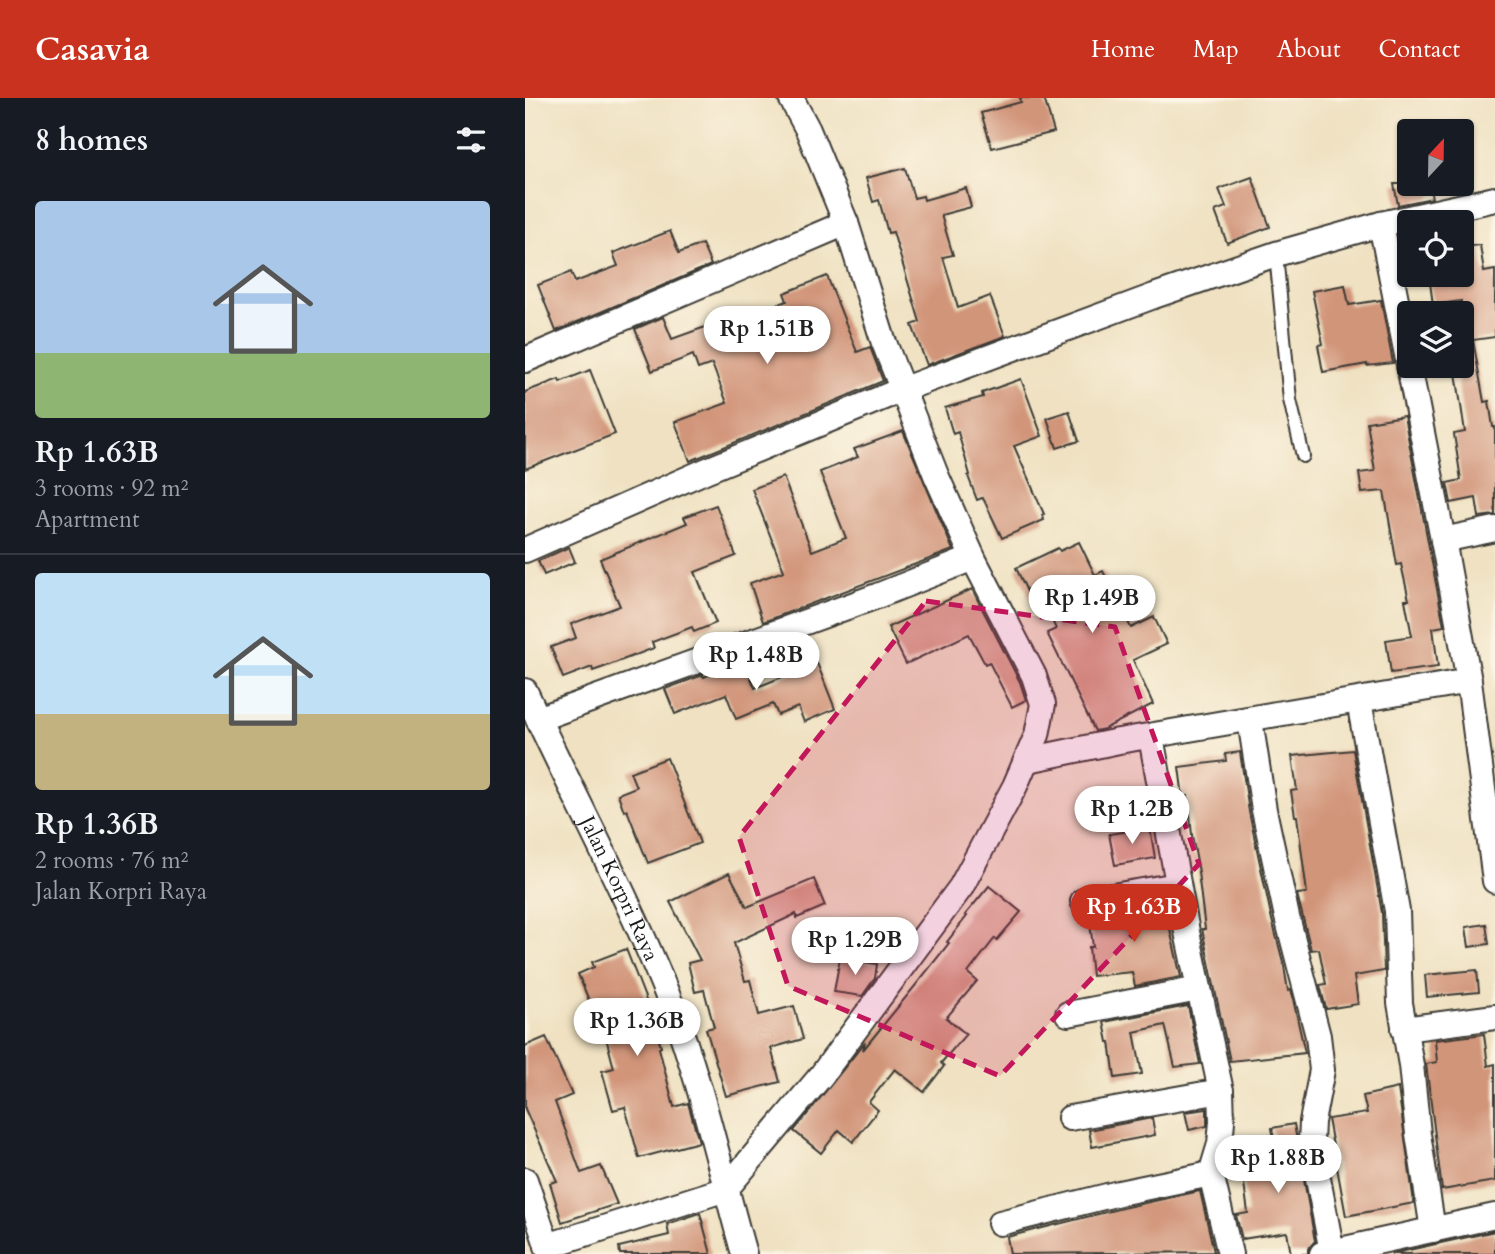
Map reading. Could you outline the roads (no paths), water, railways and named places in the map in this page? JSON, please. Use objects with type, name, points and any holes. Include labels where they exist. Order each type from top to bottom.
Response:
[{"type":"street","points":[[525,1180],[548,1250],[726,1189],[821,1076],[961,887],[1028,760],[1037,735],[1043,704],[1034,676],[973,558],[936,474],[901,390],[846,223],[808,130],[791,98]]},
{"type":"street","points":[[525,550],[705,471],[901,390],[1154,296],[1276,254],[1381,224],[1495,198]]},
{"type":"street","points":[[525,360],[846,223]]},
{"type":"street","points":[[1381,224],[1397,305]]},
{"type":"street","points":[[1412,378],[1469,681],[1495,881]]},
{"type":"street","points":[[1443,540],[1495,529]]},
{"type":"street","points":[[538,719],[890,591],[973,558]]},
{"type":"street","points":[[1028,760],[1087,746],[1469,681]]},
{"type":"street","name":"Jalan Korpri Raya","points":[[525,691],[604,853],[666,990],[703,1102],[744,1254]]},
{"type":"street","points":[[1359,701],[1397,911],[1399,986],[1433,1230]]},
{"type":"street","points":[[1250,720],[1264,810],[1321,1057],[1322,1070],[1311,1142],[1327,1253],[1495,1216]]},
{"type":"street","points":[[1151,737],[1178,885],[1221,1091],[1220,1144],[1211,1174],[1230,1254]]},
{"type":"street","points":[[1083,901],[1178,885]]},
{"type":"street","points":[[1068,1014],[1199,989]]},
{"type":"street","points":[[1404,1029],[1495,1017]]},
{"type":"street","points":[[1070,1118],[1221,1091]]},
{"type":"street","points":[[1000,1223],[1119,1193],[1211,1174]]},
{"type":"lane","points":[[1276,254],[1290,400],[1303,456]]}]
